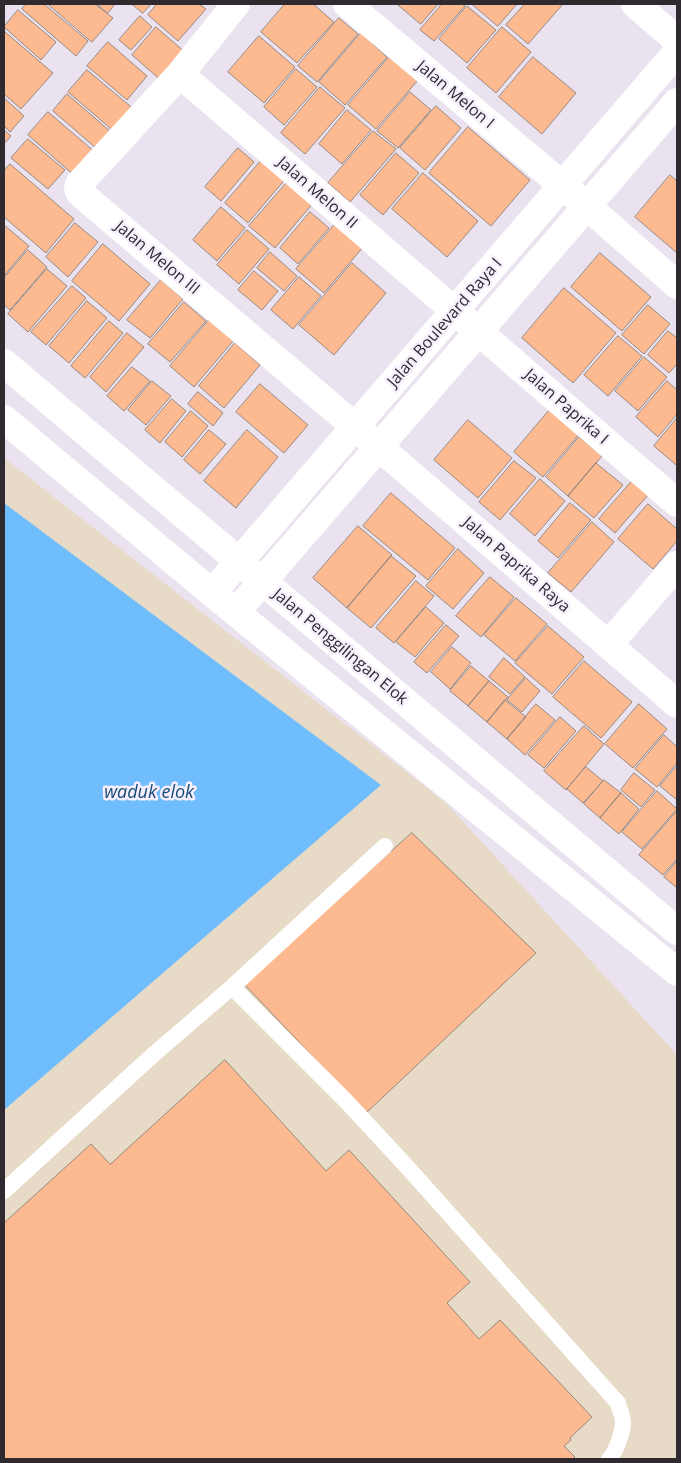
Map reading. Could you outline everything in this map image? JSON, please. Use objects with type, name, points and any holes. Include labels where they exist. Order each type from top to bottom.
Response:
[{"type":"street","points":[[180,74],[236,4]]},
{"type":"street","name":"Jalan Melon I","points":[[347,4],[562,186]]},
{"type":"street","points":[[635,4],[677,40]]},
{"type":"street","name":"Jalan Boulevard Raya I","points":[[212,593],[677,52]]},
{"type":"street","name":"Jalan Melon II","points":[[180,74],[455,311]]},
{"type":"street","name":"Jalan Melon III","points":[[180,74],[80,183],[78,188],[80,193],[355,427]]},
{"type":"street","name":"Jalan Boulevard Raya I","points":[[236,612],[677,102]]},
{"type":"street","points":[[562,186],[677,285]]},
{"type":"street","name":"Jalan Paprika I","points":[[455,311],[677,503]]},
{"type":"street","name":"Jalan Penggilingan Elok","points":[[4,363],[677,931]]},
{"type":"street","points":[[4,419],[212,593],[677,972]]},
{"type":"street","name":"Jalan Paprika Raya","points":[[355,427],[677,704]]},
{"type":"street","points":[[608,645],[677,565]]},
{"type":"lane","points":[[4,1191],[154,1054],[232,987],[384,846]]},
{"type":"lane","points":[[232,987],[347,1102],[618,1403],[623,1422],[619,1439],[612,1457],[609,1459]]},
{"type":"shaded area","points":[[4,458],[445,802],[677,1055],[677,1459],[4,1459]]},
{"type":"water","name":"waduk elok","points":[[4,503],[381,785],[4,1110]]},
{"type":"building","points":[[26,4],[44,4],[88,41],[76,56],[22,9]]},
{"type":"building","points":[[48,4],[95,4],[113,18],[92,42]]},
{"type":"building","points":[[97,4],[115,4],[108,13]]},
{"type":"building","points":[[132,4],[151,4],[143,13]]},
{"type":"building","points":[[157,4],[199,4],[206,9],[178,41],[148,15]]},
{"type":"building","points":[[285,4],[313,4],[334,22],[297,63],[261,32]]},
{"type":"building","points":[[397,4],[438,4],[421,24]]},
{"type":"building","points":[[442,4],[462,4],[465,6],[434,41],[420,30]]},
{"type":"building","points":[[472,4],[517,4],[498,26]]},
{"type":"building","points":[[525,4],[563,4],[528,44],[506,25]]},
{"type":"building","points":[[467,6],[496,30],[467,63],[439,39]]},
{"type":"building","points":[[18,10],[56,42],[41,60],[4,27]]},
{"type":"building","points":[[140,16],[152,27],[131,50],[119,40]]},
{"type":"building","points":[[339,18],[358,34],[317,82],[298,66]]},
{"type":"building","points":[[156,27],[187,54],[163,82],[132,55]]},
{"type":"building","points":[[502,27],[531,52],[496,93],[467,68]]},
{"type":"building","points":[[4,31],[53,73],[21,109],[4,94]]},
{"type":"building","points":[[361,33],[387,57],[345,105],[319,82]]},
{"type":"building","points":[[259,36],[295,67],[264,103],[228,72]]},
{"type":"building","points":[[108,42],[147,76],[127,100],[87,66]]},
{"type":"building","points":[[390,56],[418,80],[376,129],[348,105]]},
{"type":"building","points":[[533,57],[576,93],[542,134],[499,97]]},
{"type":"building","points":[[296,69],[317,87],[284,125],[264,107]]},
{"type":"building","points":[[87,70],[136,111],[117,134],[68,92]]},
{"type":"building","points":[[320,87],[345,108],[305,154],[281,133]]},
{"type":"building","points":[[410,92],[431,110],[398,148],[377,131]]},
{"type":"building","points":[[67,94],[111,132],[97,149],[53,111]]},
{"type":"building","points":[[4,98],[24,116],[10,132],[4,126]]},
{"type":"building","points":[[436,106],[461,128],[425,170],[400,148]]},
{"type":"building","points":[[347,110],[371,130],[342,164],[319,144]]},
{"type":"building","points":[[48,112],[96,153],[76,177],[28,135]]},
{"type":"building","points":[[468,127],[530,180],[491,226],[429,173]]},
{"type":"building","points":[[4,130],[11,136],[4,144]]},
{"type":"building","points":[[373,131],[396,149],[350,202],[328,183]]},
{"type":"building","points":[[28,139],[65,170],[48,189],[11,158]]},
{"type":"building","points":[[238,148],[254,162],[221,201],[205,187]]},
{"type":"building","points":[[396,153],[419,173],[383,215],[360,195]]},
{"type":"building","points":[[265,156],[288,176],[248,223],[225,203]]},
{"type":"building","points":[[10,164],[74,219],[46,253],[4,217],[4,171]]},
{"type":"building","points":[[423,173],[478,221],[447,257],[392,209]]},
{"type":"building","points":[[670,175],[677,181],[677,253],[635,217]]},
{"type":"building","points":[[290,179],[315,201],[275,248],[249,226]]},
{"type":"building","points":[[221,207],[245,228],[217,261],[193,240]]},
{"type":"building","points":[[310,212],[329,228],[298,264],[280,248]]},
{"type":"building","points":[[75,223],[98,242],[68,277],[46,257]]},
{"type":"building","points":[[336,223],[364,246],[324,293],[296,269]]},
{"type":"building","points":[[4,225],[29,246],[4,276]]},
{"type":"building","points":[[247,230],[269,249],[239,284],[217,265]]},
{"type":"building","points":[[103,244],[150,284],[119,321],[72,281]]},
{"type":"building","points":[[28,250],[47,267],[10,310],[4,305],[4,278]]},
{"type":"building","points":[[270,252],[297,276],[284,291],[257,268]]},
{"type":"building","points":[[600,253],[651,297],[622,331],[571,287]]},
{"type":"building","points":[[352,263],[386,293],[334,355],[299,325]]},
{"type":"building","points":[[47,269],[67,286],[28,332],[8,314]]},
{"type":"building","points":[[254,271],[278,291],[262,310],[238,290]]},
{"type":"building","points":[[299,277],[321,296],[293,329],[271,310]]},
{"type":"building","points":[[161,280],[183,299],[150,338],[127,320]]},
{"type":"building","points":[[72,286],[86,298],[46,345],[31,332]]},
{"type":"building","points":[[564,288],[616,333],[573,383],[522,338]]},
{"type":"building","points":[[87,301],[107,318],[69,363],[49,346]]},
{"type":"building","points":[[184,302],[206,321],[170,362],[148,344]]},
{"type":"building","points":[[648,305],[670,324],[644,354],[622,335]]},
{"type":"building","points":[[209,320],[233,341],[194,387],[170,366]]},
{"type":"building","points":[[109,321],[123,333],[85,378],[71,366]]},
{"type":"building","points":[[668,331],[677,338],[677,364],[669,373],[648,355]]},
{"type":"building","points":[[127,333],[144,347],[106,392],[90,377]]},
{"type":"building","points":[[618,336],[642,356],[608,396],[584,375]]},
{"type":"building","points":[[235,343],[260,365],[224,408],[199,386]]},
{"type":"building","points":[[644,357],[667,377],[638,411],[615,391]]},
{"type":"building","points":[[132,367],[150,381],[124,411],[107,396]]},
{"type":"building","points":[[152,381],[171,396],[146,425],[128,410]]},
{"type":"building","points":[[667,381],[677,390],[677,414],[658,437],[636,417]]},
{"type":"building","points":[[260,384],[308,425],[284,453],[236,412]]},
{"type":"building","points":[[198,392],[223,413],[213,426],[188,404]]},
{"type":"building","points":[[172,399],[186,411],[160,443],[145,430]]},
{"type":"building","points":[[552,407],[581,432],[543,477],[514,452]]},
{"type":"building","points":[[191,411],[208,426],[182,457],[165,442]]},
{"type":"building","points":[[677,418],[677,463],[676,465],[654,446]]},
{"type":"building","points":[[468,420],[512,458],[478,498],[434,460]]},
{"type":"building","points":[[209,430],[226,444],[200,474],[184,460]]},
{"type":"building","points":[[247,430],[278,457],[236,508],[204,481]]},
{"type":"building","points":[[579,437],[602,456],[568,496],[546,477]]},
{"type":"building","points":[[514,461],[536,478],[500,520],[479,502]]},
{"type":"building","points":[[596,463],[623,485],[594,518],[568,496]]},
{"type":"building","points":[[540,479],[565,501],[535,536],[510,514]]},
{"type":"building","points":[[632,481],[648,495],[615,533],[599,519]]},
{"type":"building","points":[[391,493],[455,548],[428,580],[363,526]]},
{"type":"building","points":[[570,503],[591,520],[558,558],[538,541]]},
{"type":"building","points":[[648,504],[677,529],[677,541],[653,569],[618,539]]},
{"type":"building","points":[[592,522],[614,542],[571,592],[548,573]]},
{"type":"building","points":[[358,526],[392,555],[347,608],[313,578]]},
{"type":"building","points":[[458,549],[484,573],[453,609],[426,586]]},
{"type":"building","points":[[391,556],[416,576],[371,628],[347,608]]},
{"type":"building","points":[[490,577],[514,597],[481,637],[456,616]]},
{"type":"building","points":[[416,581],[434,596],[394,643],[376,628]]},
{"type":"building","points":[[516,598],[547,624],[515,661],[484,635]]},
{"type":"building","points":[[426,607],[444,623],[415,657],[396,642]]},
{"type":"building","points":[[446,625],[459,636],[427,673],[414,662]]},
{"type":"building","points":[[548,626],[584,657],[552,694],[515,663]]},
{"type":"building","points":[[452,647],[471,663],[450,689],[431,672]]},
{"type":"building","points":[[504,658],[525,677],[510,694],[489,677]]},
{"type":"building","points":[[584,661],[632,702],[601,738],[553,697]]},
{"type":"building","points":[[471,666],[489,681],[468,706],[450,691]]},
{"type":"building","points":[[526,678],[540,691],[522,712],[507,700]]},
{"type":"building","points":[[489,681],[508,697],[487,722],[468,706]]},
{"type":"building","points":[[505,700],[526,717],[507,739],[487,722]]},
{"type":"building","points":[[536,704],[555,720],[525,755],[507,739]]},
{"type":"building","points":[[639,704],[667,729],[633,768],[605,744]]},
{"type":"building","points":[[560,717],[576,731],[544,768],[528,755]]},
{"type":"building","points":[[584,726],[604,744],[566,790],[544,771]]},
{"type":"building","points":[[664,735],[677,747],[677,763],[657,787],[635,769]]},
{"type":"building","points":[[677,766],[677,800],[660,786]]},
{"type":"building","points":[[586,767],[603,781],[583,803],[567,789]]},
{"type":"building","points":[[634,773],[655,790],[641,807],[621,790]]},
{"type":"building","points":[[604,780],[621,793],[600,818],[584,804]]},
{"type":"building","points":[[657,791],[677,809],[642,849],[622,832]]},
{"type":"building","points":[[621,793],[639,809],[619,834],[600,818]]},
{"type":"building","points":[[677,811],[677,859],[663,875],[639,855]]},
{"type":"building","points":[[412,833],[536,953],[366,1113],[244,984]]},
{"type":"building","points":[[677,861],[677,888],[664,877]]},
{"type":"building","points":[[225,1060],[326,1171],[349,1150],[470,1282],[447,1303],[479,1339],[500,1320],[592,1417],[564,1446],[575,1457],[573,1459],[4,1459],[4,1223],[91,1144],[110,1164]]}]
